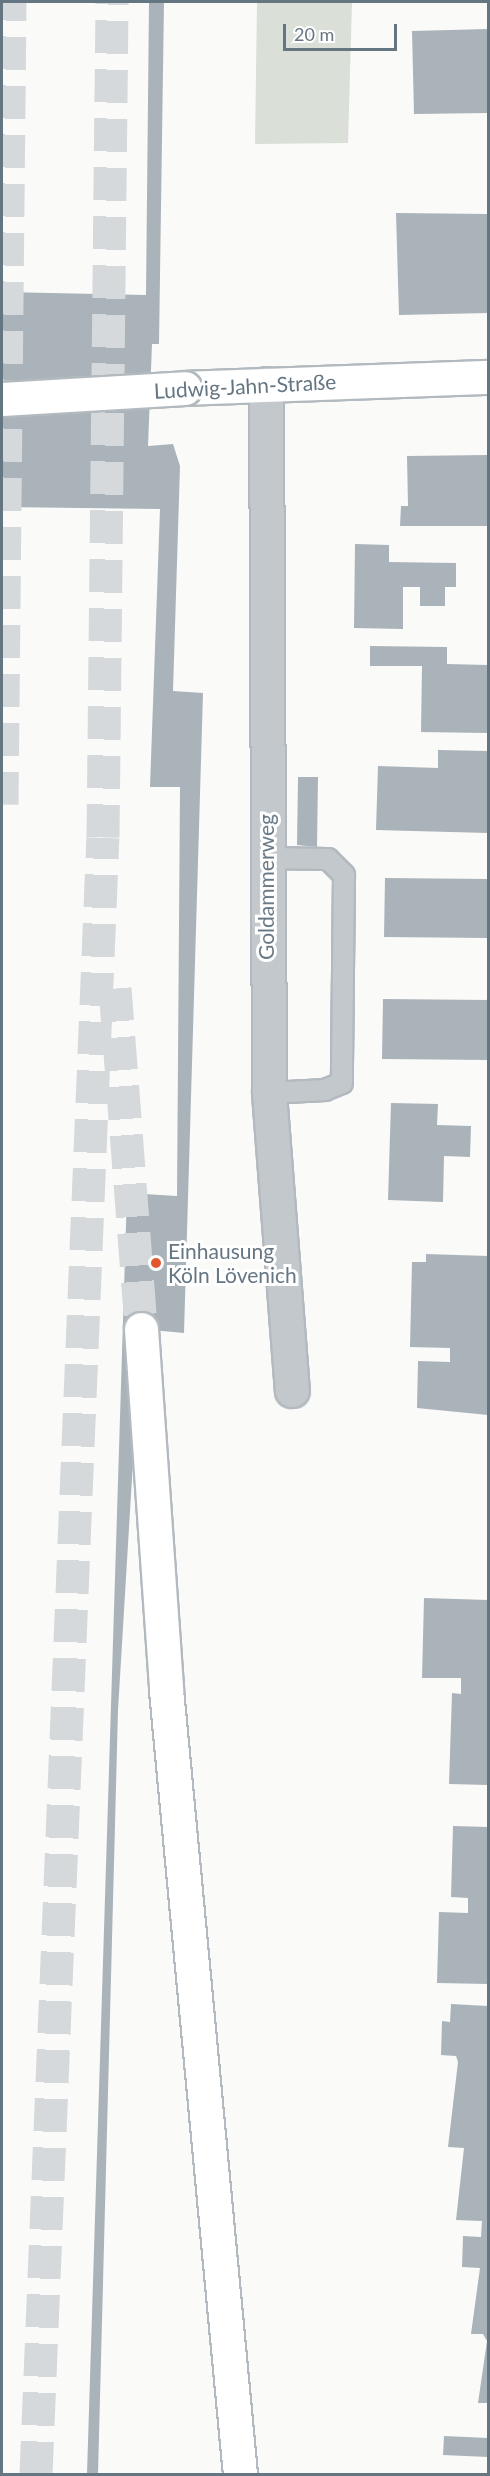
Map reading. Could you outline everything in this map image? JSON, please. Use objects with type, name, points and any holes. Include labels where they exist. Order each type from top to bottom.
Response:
[{"type":"main road","name":"Ludwig-Jahn-Straße","points":[[2,399],[266,384],[489,377]]},
{"type":"main road","points":[[141,1329],[166,1690],[240,2475]]},
{"type":"street","name":"Goldammerweg","points":[[266,384],[266,858],[269,1093],[292,1390]]},
{"type":"lane","points":[[266,858],[328,859],[344,875],[342,1083],[325,1090],[269,1093]]},
{"type":"shaded area","points":[[257,2],[352,2],[348,143],[255,144]]},
{"type":"building","name":"Einhausung Köln Lövenich","points":[[149,2],[164,2],[159,344],[152,344],[148,446],[173,444],[180,466],[173,691],[203,693],[184,1333],[141,1329],[118,1710],[98,2474],[87,2474],[127,1193],[177,1196],[180,787],[150,787],[160,509],[2,507],[2,292],[146,295]]},
{"type":"building","points":[[488,29],[488,113],[414,114],[412,31]]},
{"type":"building","points":[[396,213],[488,214],[488,313],[399,315]]},
{"type":"building","points":[[488,455],[488,526],[400,526],[401,506],[408,506],[407,456]]},
{"type":"building","points":[[355,544],[389,545],[389,562],[456,563],[456,587],[445,587],[445,606],[420,606],[420,587],[403,587],[403,629],[354,628]]},
{"type":"building","points":[[370,646],[447,647],[447,664],[488,665],[488,733],[421,732],[422,666],[370,666]]},
{"type":"building","points":[[438,750],[488,751],[488,833],[376,830],[378,766],[438,768]]},
{"type":"building","points":[[298,777],[318,777],[317,847],[297,845]]},
{"type":"building","points":[[385,878],[488,879],[488,938],[384,937]]},
{"type":"building","points":[[383,999],[488,1000],[488,1060],[382,1059]]},
{"type":"building","points":[[391,1103],[438,1104],[437,1125],[471,1126],[470,1157],[444,1156],[443,1202],[388,1200]]},
{"type":"building","points":[[426,1254],[488,1256],[488,1415],[417,1408],[418,1361],[450,1362],[450,1348],[410,1347],[412,1262],[426,1262]]},
{"type":"building","points":[[424,1598],[488,1600],[488,1785],[449,1784],[452,1693],[461,1694],[461,1678],[422,1678]]},
{"type":"building","points":[[453,1826],[488,1827],[488,1984],[437,1983],[439,1912],[468,1913],[468,1898],[451,1897]]},
{"type":"building","points":[[451,2004],[488,2006],[488,2403],[478,2403],[487,2341],[483,2334],[471,2334],[480,2268],[462,2267],[463,2236],[481,2237],[482,2221],[456,2220],[464,2148],[448,2147],[458,2062],[456,2056],[441,2055],[442,2021],[450,2022]]},
{"type":"building","points":[[444,2436],[488,2438],[488,2457],[443,2455]]},
{"type":"tunnel","points":[[2,804],[10,2]]},
{"type":"tunnel","points":[[36,2474],[103,837],[112,2]]},
{"type":"tunnel","points":[[115,988],[141,1329]]},
{"type":"place","name":"Einhausung Köln Lövenich","points":[[156,1263]]}]
